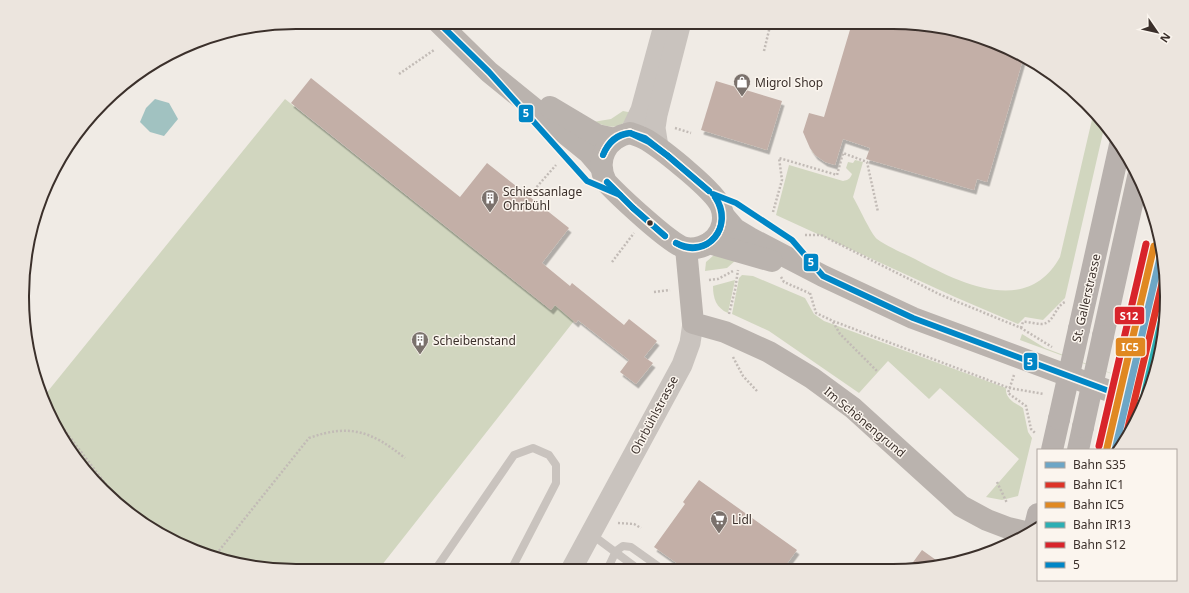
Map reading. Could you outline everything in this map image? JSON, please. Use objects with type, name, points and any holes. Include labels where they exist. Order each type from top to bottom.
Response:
[{"type":"main road","points":[[445,29],[489,72],[589,153],[601,167],[606,182],[671,241],[686,248],[694,249],[709,243],[720,231],[723,215]]},
{"type":"main road","points":[[489,72],[592,132],[645,139],[658,147],[712,194],[718,200],[723,215],[735,229],[823,276],[913,318],[1139,402]]},
{"type":"main road","points":[[601,167],[604,151],[622,136]]},
{"type":"main road","name":"St. Gallerstrasse","points":[[1052,449],[1118,154]]},
{"type":"main road","name":"St. Gallerstrasse","points":[[1078,449],[1136,186]]},
{"type":"main road","points":[[709,243],[823,276]]},
{"type":"main road","name":"Ohrbühlstrasse","points":[[686,248],[693,323]]},
{"type":"main road","name":"Im Schönengrund","points":[[693,323],[725,332],[769,352],[812,378],[853,408],[962,506],[987,520],[1020,531]]},
{"type":"street","points":[[622,136],[641,110],[663,29]]},
{"type":"street","points":[[658,147],[655,128],[657,114],[679,29]]},
{"type":"street","name":"Ohrbühlstrasse","points":[[574,564],[682,364],[690,343],[693,323]]},
{"type":"lane","points":[[489,72],[587,180],[620,195]]},
{"type":"lane","points":[[712,194],[736,203],[792,240],[823,276]]},
{"type":"lane","points":[[440,564],[514,454],[533,448],[549,455],[556,464],[556,483],[513,564]]},
{"type":"lane","points":[[590,533],[616,551],[631,564]]},
{"type":"lane","points":[[610,564],[616,551],[623,546],[631,547],[655,564]]},
{"type":"path","points":[[764,51],[769,29]]},
{"type":"path","points":[[399,74],[434,50]]},
{"type":"path","points":[[668,128],[691,133]]},
{"type":"path","points":[[772,217],[782,180],[779,158],[837,175],[844,154],[867,162],[878,212]]},
{"type":"path","points":[[534,190],[558,163]]},
{"type":"path","points":[[612,262],[636,231]]},
{"type":"path","points":[[803,235],[821,235],[941,295],[1021,328],[1055,349]]},
{"type":"path","points":[[708,280],[718,279],[729,274],[738,266],[735,290],[728,316]]},
{"type":"path","points":[[784,282],[810,293],[816,313],[833,321],[1009,388],[1046,394]]},
{"type":"path","points":[[654,292],[670,290],[670,297]]},
{"type":"path","points":[[1021,328],[1023,322],[1044,324],[1048,322],[1060,304],[1069,301]]},
{"type":"path","points":[[833,321],[840,334],[878,372]]},
{"type":"path","points":[[729,350],[743,376],[757,390]]},
{"type":"path","points":[[1014,374],[1008,394],[1026,406],[1031,429],[1037,434]]},
{"type":"path","points":[[1104,415],[1127,424]]},
{"type":"path","points":[[218,552],[309,438],[322,433],[354,431],[371,435],[405,458]]},
{"type":"path","points":[[67,433],[107,486]]},
{"type":"path","points":[[997,482],[1007,503]]},
{"type":"green space","points":[[285,99],[551,310],[555,305],[574,321],[383,564],[296,564],[262,562],[227,555],[194,544],[178,536],[148,519],[134,509],[107,486],[95,473],[74,445],[57,415],[47,393]]},
{"type":"green space","points":[[623,111],[633,113],[624,123],[619,125],[610,127],[593,122],[611,119]]},
{"type":"green space","points":[[1092,118],[1103,132],[1065,298],[1043,320],[1025,317],[1018,324],[955,297],[776,215],[789,165],[843,181],[849,179],[852,174],[846,168],[848,162],[853,163],[855,160],[863,162],[853,197],[874,236],[891,247],[952,277],[972,285],[992,290],[1011,290],[1030,286],[1046,275],[1060,257]]},
{"type":"green space","points":[[714,255],[736,260],[727,268],[705,271],[706,262]]},
{"type":"green space","points":[[742,275],[753,276],[805,298],[814,314],[824,321],[1006,388],[1009,398],[1023,408],[1028,432],[1032,438],[1018,496],[1002,500],[986,497],[1019,459],[940,388],[929,399],[888,361],[859,393],[769,331],[732,314],[739,278]]},
{"type":"green space","points":[[735,280],[728,313],[724,311],[716,302],[713,286]]},
{"type":"green space","points":[[1022,334],[1045,348],[1145,386],[1020,340]]},
{"type":"water","points":[[155,99],[169,103],[178,119],[164,136],[150,132],[140,122],[146,108]]},
{"type":"building","points":[[850,29],[892,29],[927,31],[945,34],[995,49],[1022,63],[987,182],[977,179],[974,190],[866,159],[870,148],[843,139],[835,165],[825,162],[815,155],[803,132],[809,113],[824,117]]},
{"type":"building","name":"Schiessanlage Ohrbühl","points":[[311,78],[460,197],[487,163],[569,228],[542,263],[570,286],[572,283],[624,325],[629,319],[657,341],[644,357],[653,363],[636,384],[620,372],[629,360],[578,320],[576,323],[555,305],[551,310],[291,103]]},
{"type":"building","points":[[716,81],[782,101],[767,150],[701,130]]},
{"type":"building","name":"Lidl","points":[[699,480],[797,550],[787,564],[678,564],[654,547],[685,504],[683,502]]},
{"type":"building","points":[[922,550],[937,560],[927,562],[913,563]]},
{"type":"rail line","name":"S12","points":[[1099,446],[1146,244]]},
{"type":"rail line","name":"IC5","points":[[1107,448],[1154,246]]},
{"type":"rail line","name":"S35","points":[[1117,442],[1158,265]]},
{"type":"rail line","name":"IC1","points":[[1130,418],[1160,293]]},
{"type":"rail line","name":"IR13","points":[[1150,368],[1155,346]]},
{"type":"transit line","name":"5","points":[[445,29],[489,72],[587,181],[620,195]]},
{"type":"transit line","name":"5","points":[[603,155],[607,146],[613,140],[621,135],[630,133]]},
{"type":"transit line","name":"5","points":[[603,155],[614,140],[630,133]]},
{"type":"transit line","name":"5","points":[[630,133],[645,138],[668,156]]},
{"type":"transit line","name":"5","points":[[630,133],[649,142],[668,156]]},
{"type":"transit line","name":"5","points":[[668,156],[709,191]]},
{"type":"transit line","name":"5","points":[[668,156],[709,191]]},
{"type":"transit line","name":"5","points":[[607,182],[633,208]]},
{"type":"transit line","name":"5","points":[[607,182],[633,208]]},
{"type":"transit line","name":"5","points":[[713,194],[736,203],[792,240],[823,276],[913,318],[1139,402]]},
{"type":"transit line","name":"5","points":[[676,243],[688,247],[699,247],[708,243],[715,237],[720,229],[722,219],[720,208],[715,197]]},
{"type":"transit line","name":"5","points":[[676,243],[687,248],[698,248],[707,244],[715,237],[720,228],[722,218],[721,208],[715,197]]},
{"type":"transit line","name":"5","points":[[633,208],[665,236]]},
{"type":"transit line","name":"5","points":[[633,208],[665,236]]},
{"type":"place","name":"Migrol Shop","points":[[742,97]]},
{"type":"place","name":"Schiessanlage Ohrbühl","points":[[490,213]]},
{"type":"place","name":"Scheibenstand","points":[[420,355]]},
{"type":"place","name":"Lidl","points":[[719,534]]}]
